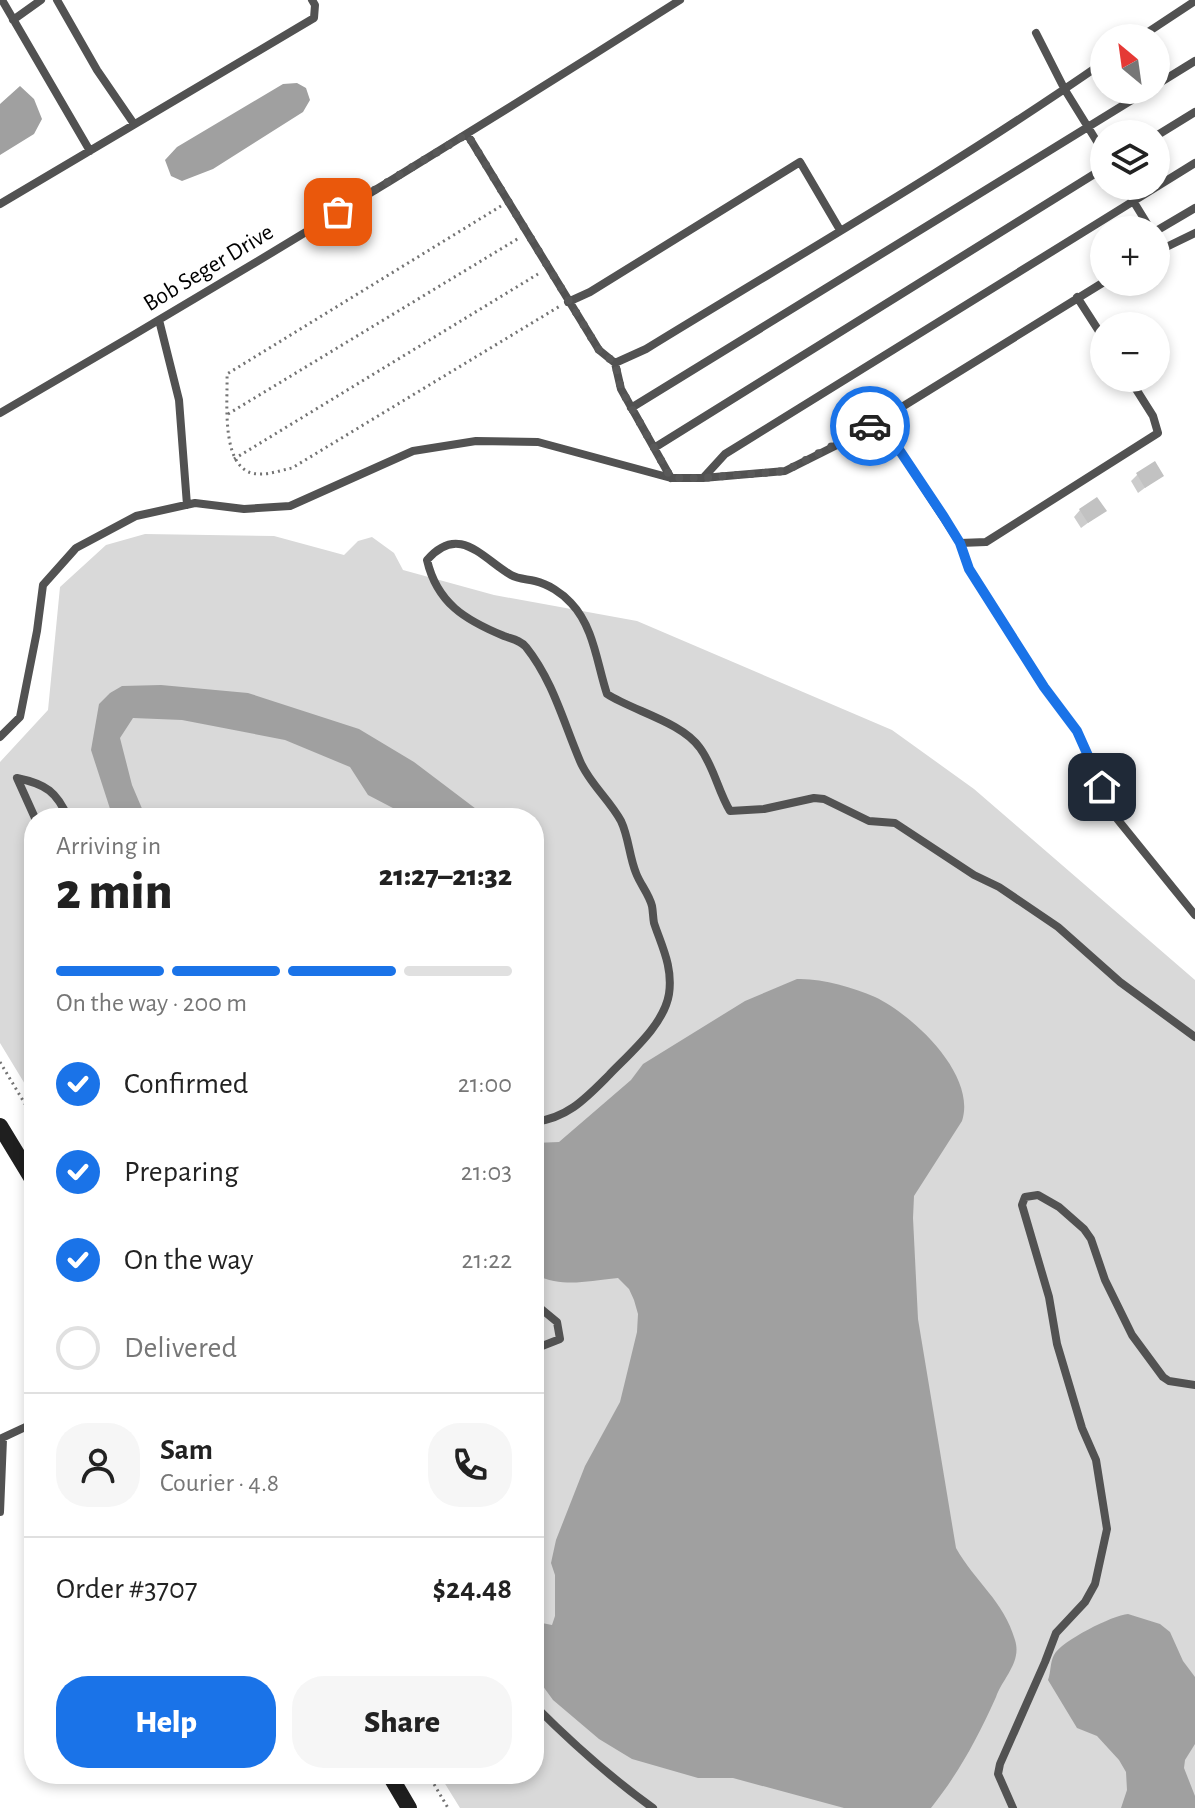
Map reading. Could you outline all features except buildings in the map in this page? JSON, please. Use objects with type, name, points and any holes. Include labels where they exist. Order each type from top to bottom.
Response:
[{"type":"main road","points":[[0,1126],[24,1166]]},
{"type":"main road","points":[[395,1784],[409,1808]]},
{"type":"lane","points":[[2,0],[90,151]]},
{"type":"lane","points":[[13,20],[41,0]]},
{"type":"lane","points":[[57,0],[97,70],[134,124]]},
{"type":"lane","points":[[0,204],[314,18],[315,5],[312,0]]},
{"type":"lane","name":"Bob Seger Drive","points":[[0,413],[467,134],[680,0]]},
{"type":"lane","points":[[1160,24],[1195,1]]},
{"type":"lane","points":[[1036,33],[1090,130]]},
{"type":"lane","points":[[1170,76],[1195,61]]},
{"type":"lane","points":[[615,363],[646,349],[1090,72]]},
{"type":"lane","points":[[631,408],[1125,104]]},
{"type":"lane","points":[[1170,127],[1195,112]]},
{"type":"lane","points":[[467,134],[599,350],[615,363],[621,389],[671,478]]},
{"type":"lane","points":[[568,302],[590,292],[800,162],[840,230]]},
{"type":"lane","points":[[703,478],[725,454],[1195,163]]},
{"type":"lane","points":[[654,448],[1090,177]]},
{"type":"lane","points":[[1134,201],[1144,216]]},
{"type":"lane","points":[[1170,221],[1195,208]]},
{"type":"lane","points":[[1170,245],[1195,233]]},
{"type":"lane","points":[[0,737],[20,717],[43,585],[76,548],[136,516],[195,503],[244,509],[290,506],[413,451],[476,441],[538,442],[671,478],[785,471],[876,423],[1090,290]]},
{"type":"lane","points":[[1077,297],[1090,317]]},
{"type":"lane","points":[[159,320],[179,400],[187,505]]},
{"type":"lane","points":[[960,543],[986,542],[1158,433],[1153,416],[1138,392]]},
{"type":"lane","points":[[876,423],[901,452],[960,543],[969,569],[1044,687],[1077,731],[1114,815],[1195,915]]},
{"type":"lane","points":[[544,1121],[574,1108],[622,1063],[665,1011],[669,969],[664,944],[654,922],[652,905],[636,872],[628,837],[620,819],[580,763],[558,700],[540,669],[523,643],[460,613],[444,600],[432,581],[427,560],[434,552],[455,543],[475,548],[514,577],[539,581],[553,588],[572,604],[593,645],[607,694],[667,722],[696,742],[710,764],[718,789],[730,811],[764,809],[814,798],[824,799],[869,821],[895,823],[1058,927],[1120,982],[1195,1037]]},
{"type":"lane","points":[[30,808],[17,778],[55,792],[63,808]]},
{"type":"lane","points":[[1013,1808],[998,1774],[1000,1764],[1045,1662],[1049,1646],[1056,1633],[1085,1602],[1095,1584],[1107,1529],[1096,1460],[1082,1428],[1057,1344],[1049,1297],[1022,1205],[1025,1197],[1038,1195],[1079,1222],[1091,1239],[1117,1306],[1148,1358],[1169,1381],[1195,1385]]},
{"type":"lane","points":[[544,1311],[557,1322],[560,1339],[544,1345]]},
{"type":"lane","points":[[0,1512],[2,1439],[24,1428]]},
{"type":"lane","points":[[544,1714],[628,1790],[653,1808]]},
{"type":"path","points":[[507,202],[227,374],[230,452],[234,459],[239,467],[259,475],[292,468],[568,302]]},
{"type":"path","points":[[228,414],[527,234]]},
{"type":"path","points":[[234,459],[548,268]]},
{"type":"path","points":[[0,1062],[24,1102]]},
{"type":"path","points":[[434,1784],[448,1808]]},
{"type":"shaded area","points":[[297,83],[306,88],[310,100],[303,112],[213,169],[182,181],[171,176],[165,160],[177,147],[283,84]]},
{"type":"shaded area","points":[[20,86],[34,99],[42,119],[34,134],[0,155],[0,104]]},
{"type":"shaded area","points":[[145,534],[274,536],[344,555],[358,541],[372,537],[394,553],[403,570],[494,595],[637,621],[892,730],[974,789],[1195,980],[1195,1808],[460,1808],[445,1784],[544,1784],[544,808],[24,808],[24,1083],[0,1043],[0,762],[48,710],[60,587],[106,545]]},
{"type":"shaded area","points":[[161,685],[248,693],[359,729],[414,762],[475,808],[393,808],[368,795],[350,767],[285,740],[182,720],[133,718],[120,738],[132,785],[142,808],[110,808],[91,750],[99,704],[122,686]]},
{"type":"shaded area","points":[[797,979],[826,982],[875,997],[923,1032],[951,1066],[960,1085],[964,1103],[962,1121],[914,1196],[918,1319],[956,1548],[1004,1614],[1015,1640],[1016,1656],[975,1741],[931,1808],[844,1808],[733,1778],[698,1778],[632,1759],[599,1739],[553,1700],[544,1688],[544,1623],[552,1625],[555,1616],[555,1575],[551,1563],[556,1540],[585,1466],[620,1402],[637,1332],[638,1314],[629,1289],[618,1278],[585,1282],[544,1278],[544,1143],[559,1142],[631,1080],[643,1064],[745,1001]]},
{"type":"shaded area","points":[[1128,1614],[1160,1624],[1170,1632],[1183,1661],[1195,1677],[1195,1744],[1185,1760],[1184,1768],[1195,1796],[1195,1808],[1121,1808],[1127,1790],[1126,1772],[1097,1736],[1077,1728],[1048,1680],[1053,1658],[1066,1643],[1111,1619]]},
{"type":"way so far","points":[[338,212],[467,134],[599,350],[615,363],[621,389],[671,478],[785,471],[870,426]]},
{"type":"route","points":[[870,426],[876,423],[892,439],[928,491],[960,543],[969,569],[1044,687],[1077,731],[1102,787]]}]
